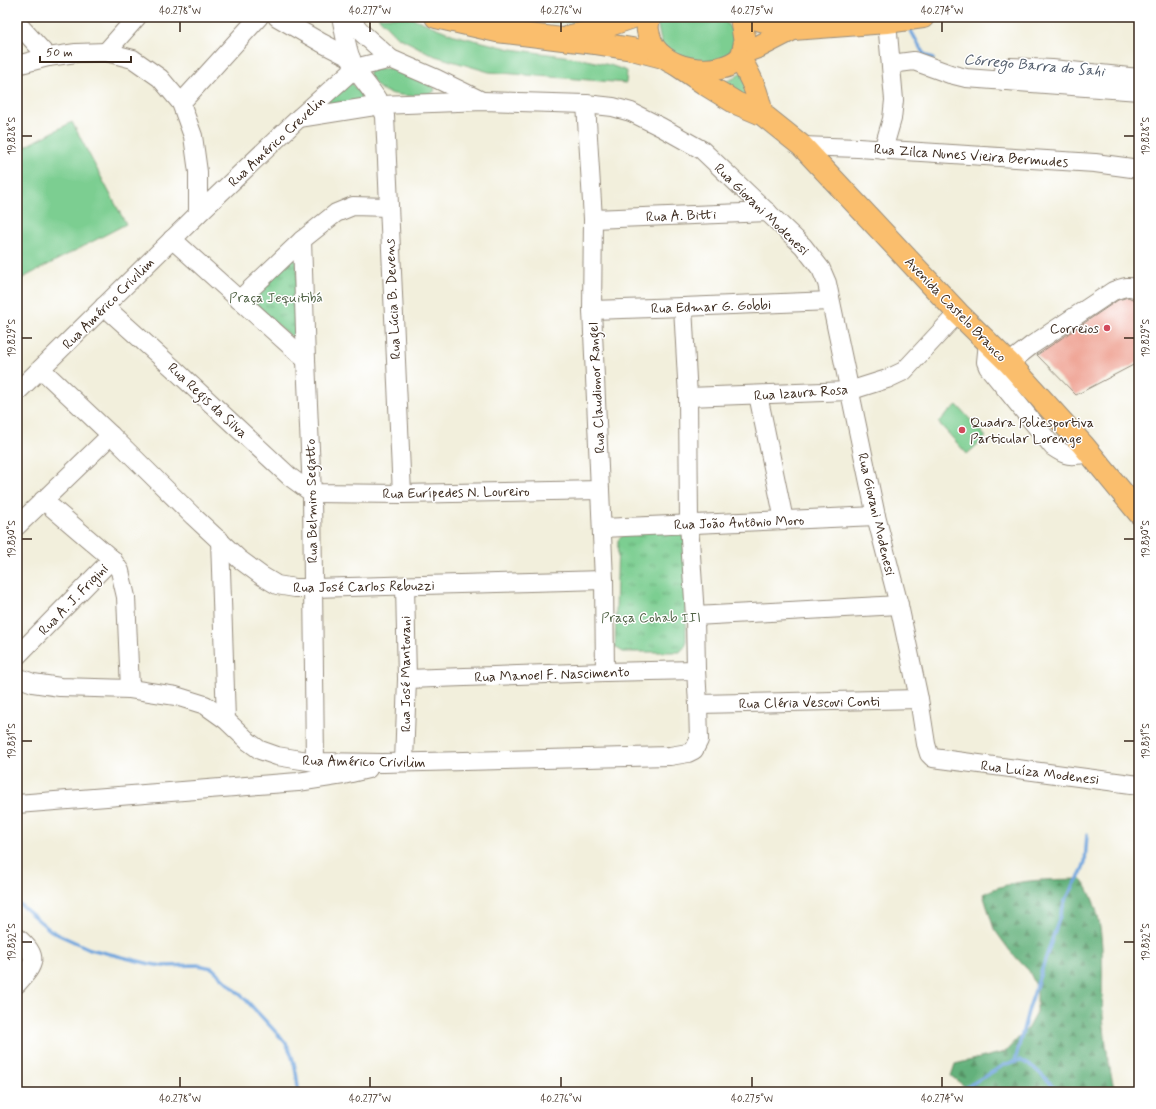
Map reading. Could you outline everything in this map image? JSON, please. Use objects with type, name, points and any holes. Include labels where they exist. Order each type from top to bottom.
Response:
[{"type":"main road","name":"Avenida Castelo Branco","points":[[436,17],[497,32],[632,49],[670,61],[736,103],[762,114],[802,146],[958,313],[1009,363],[1090,453],[1139,513]]},
{"type":"main road","points":[[560,39],[589,32],[633,17]]},
{"type":"main road","points":[[650,17],[648,25],[651,42],[654,49],[670,61],[692,69],[706,70],[726,66],[742,55],[793,29]]},
{"type":"main road","points":[[741,17],[745,43],[742,55],[757,92],[762,114]]},
{"type":"main road","points":[[750,17],[793,29],[887,22],[923,17]]},
{"type":"street","points":[[106,52],[137,17]]},
{"type":"street","points":[[181,103],[259,17]]},
{"type":"street","points":[[277,17],[353,63],[391,59]]},
{"type":"street","points":[[341,17],[353,63],[381,105]]},
{"type":"street","name":"Rua Giovani Modenesi","points":[[348,17],[363,34],[391,59],[483,101],[586,104],[613,107],[631,112],[661,127],[702,150],[803,246],[821,269],[827,283],[876,516],[899,605],[919,699],[926,744],[933,758],[941,760]]},
{"type":"street","points":[[882,150],[890,126],[894,100],[887,22]]},
{"type":"street","points":[[17,23],[48,57]]},
{"type":"street","points":[[17,65],[48,57],[76,53],[106,52],[133,59],[160,78],[181,103],[193,136],[198,172],[198,214]]},
{"type":"street","points":[[891,64],[914,61],[966,78],[1052,69],[1139,78]]},
{"type":"street","name":"Rua Américo Crevelin","points":[[198,214],[299,118],[353,63]]},
{"type":"street","points":[[1007,74],[1139,91]]},
{"type":"street","points":[[434,102],[439,97],[441,90],[437,79]]},
{"type":"street","points":[[299,118],[381,105],[483,101]]},
{"type":"street","name":"Rua Claudionor Rangel","points":[[586,104],[593,219],[592,310],[604,580],[605,672]]},
{"type":"street","name":"Rua Lúcia B. Devens","points":[[381,105],[385,116],[402,494]]},
{"type":"street","name":"Rua Zilca Nunes Vieira Bermudes","points":[[802,146],[1095,163],[1139,169]]},
{"type":"street","points":[[239,300],[302,240],[336,214],[353,206],[388,207]]},
{"type":"street","name":"Rua A. Bitti","points":[[593,219],[768,212]]},
{"type":"street","name":"Rua Américo Crivilim","points":[[17,392],[29,374],[104,306],[198,214]]},
{"type":"street","points":[[172,240],[306,360]]},
{"type":"street","name":"Rua Belmiro Segatto","points":[[302,240],[312,493],[315,762]]},
{"type":"street","points":[[1009,363],[1113,291],[1125,286],[1135,287],[1139,290]]},
{"type":"street","name":"Rua Edmar G. Gobbi","points":[[592,310],[830,300]]},
{"type":"street","name":"Rua Regis da Silva","points":[[104,306],[290,477],[312,493]]},
{"type":"street","points":[[683,307],[688,397],[689,524],[695,616],[698,704]]},
{"type":"street","name":"Rua Izaura Rosa","points":[[688,397],[849,391],[887,379],[904,371],[958,313]]},
{"type":"street","points":[[988,342],[986,362],[988,367],[1053,447],[1069,456],[1090,453]]},
{"type":"street","name":"Rua José Carlos Rebuzzi","points":[[29,374],[111,435],[239,559],[262,576],[277,584],[295,588],[312,588],[604,580]]},
{"type":"street","points":[[758,395],[784,520]]},
{"type":"street","points":[[17,526],[111,435]]},
{"type":"street","name":"Rua Eurípedes N. Loureiro","points":[[312,493],[402,494],[600,490]]},
{"type":"street","points":[[43,500],[112,559],[120,571],[126,597],[130,689]]},
{"type":"street","name":"Rua João Antônio Moro","points":[[602,528],[876,516]]},
{"type":"street","points":[[220,540],[226,720]]},
{"type":"street","name":"Rua A. J. Frigini","points":[[17,656],[112,559]]},
{"type":"street","name":"Rua José Mantovani","points":[[404,762],[407,679],[405,586]]},
{"type":"street","points":[[695,616],[899,605]]},
{"type":"street","name":"Rua Manoel F. Nascimento","points":[[407,679],[696,670]]},
{"type":"street","name":"Rua Américo Crivilim","points":[[17,677],[33,684],[60,687],[130,689],[176,696],[205,705],[226,720],[249,742],[260,750],[277,756],[315,762],[383,764],[404,762],[670,756],[688,753],[694,750],[699,740],[698,704]]},
{"type":"street","name":"Rua Cléria Vescovi Conti","points":[[698,704],[919,699]]},
{"type":"street","name":"Rua Luíza Modenesi","points":[[941,760],[1139,785]]},
{"type":"street","points":[[17,804],[298,782],[343,775],[383,764]]},
{"type":"street","points":[[17,937],[29,949],[32,956],[30,970],[17,984]]},
{"type":"green space","points":[[378,17],[410,17],[454,35],[511,49],[571,57],[610,65],[627,71],[626,83],[489,72],[435,56],[396,36]]},
{"type":"green space","points":[[513,17],[608,17],[586,21],[548,22]]},
{"type":"green space","points":[[656,17],[722,17],[732,30],[734,42],[730,53],[719,60],[699,62],[680,56],[662,46]]},
{"type":"green space","points":[[395,68],[435,88],[434,92],[416,96],[393,94],[380,89],[369,76],[369,70]]},
{"type":"green space","points":[[742,72],[752,102],[720,84],[734,78]]},
{"type":"green space","points":[[345,82],[352,83],[366,102],[317,110]]},
{"type":"green space","points":[[72,122],[126,224],[17,281],[17,151]]},
{"type":"green space","name":"Praça Jequitibá","points":[[297,252],[297,341],[246,298]]},
{"type":"green space","name":"Quadra Poliesportiva Particular Lorenge","points":[[957,405],[986,437],[967,454],[938,422]]},
{"type":"green space","name":"Praça Cohab III","points":[[681,528],[686,543],[686,645],[680,652],[623,652],[615,647],[618,540],[627,531]]},
{"type":"green space","points":[[1082,879],[1091,895],[1097,912],[1100,928],[1102,946],[1103,1016],[1115,1092],[972,1092],[951,1076],[955,1064],[1005,1052],[1027,1029],[1037,1011],[1037,988],[1029,971],[1010,951],[994,929],[983,894],[1006,885],[1019,882]]},
{"type":"building","name":"Correios","points":[[1128,297],[1139,302],[1139,362],[1076,395],[1037,355],[1118,300]]},
{"type":"waterway","name":"Córrego Barra do Sahi","points":[[909,27],[923,53],[933,59]]},
{"type":"waterway","points":[[1015,1061],[1029,1008],[1065,901],[1081,873],[1085,862],[1087,834]]},
{"type":"waterway","points":[[17,902],[50,930],[90,949],[150,964],[163,966],[198,965],[212,968],[247,1001],[285,1042],[294,1066],[298,1092]]},
{"type":"waterway","points":[[958,1092],[1006,1064],[1020,1060],[1033,1067],[1060,1092]]},
{"type":"place","name":"Correios","points":[[1107,328]]},
{"type":"place","name":"Quadra Poliesportiva Particular Lorenge","points":[[962,430]]}]
